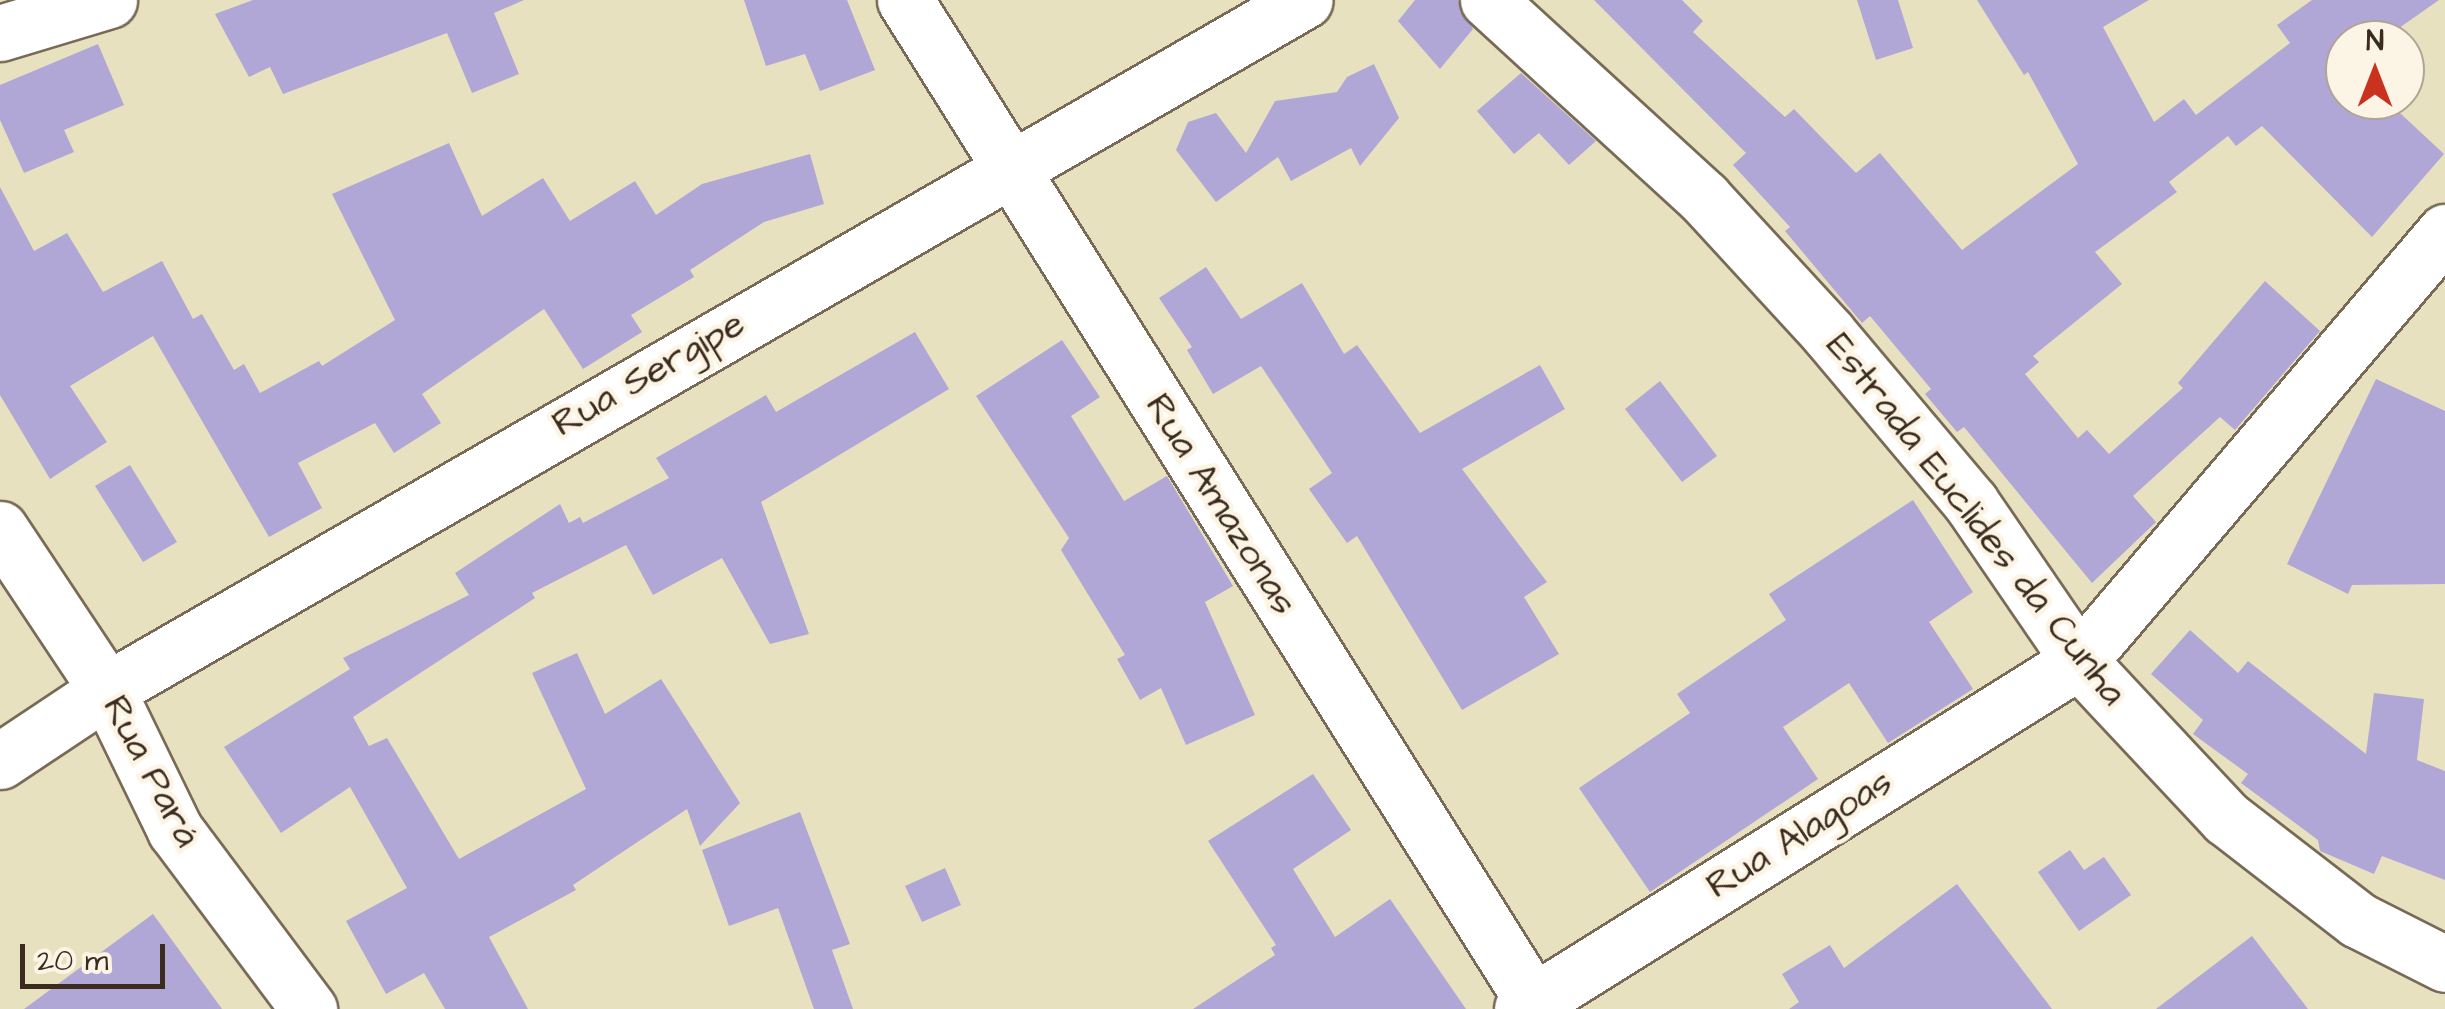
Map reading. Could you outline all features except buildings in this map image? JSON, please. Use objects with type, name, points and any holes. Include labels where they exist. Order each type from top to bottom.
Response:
[{"type":"street","points":[[0,33],[109,0]]},
{"type":"street","name":"Rua Amazonas","points":[[905,0],[1531,1007]]},
{"type":"street","name":"Rua Sergipe","points":[[0,762],[107,690],[1007,168],[1305,0]]},
{"type":"street","name":"Estrada Euclides da Cunha","points":[[1488,0],[1704,198],[1828,334],[1971,503],[2079,661],[2226,818],[2358,920],[2445,964]]},
{"type":"street","name":"Rua Alagoas","points":[[1531,1007],[2079,661],[2445,232]]},
{"type":"street","name":"Rua Pará","points":[[0,528],[107,690],[175,830],[309,1009]]}]
